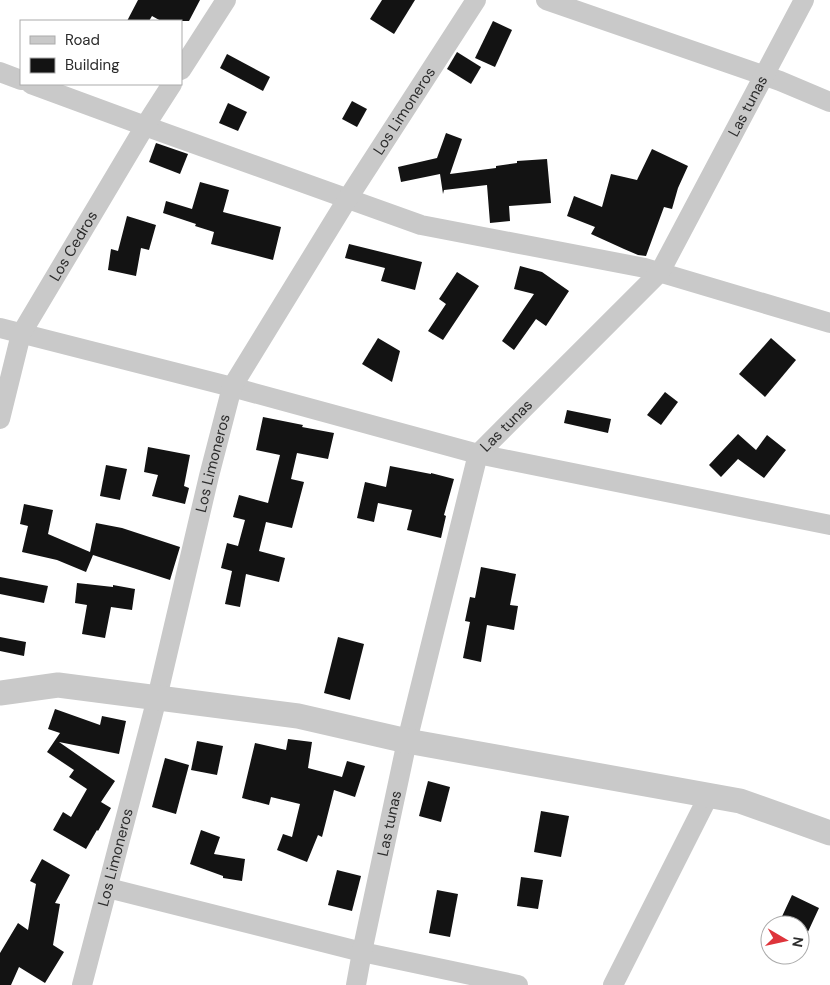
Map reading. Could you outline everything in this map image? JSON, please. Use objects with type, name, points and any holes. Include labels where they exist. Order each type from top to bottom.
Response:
[{"type":"street","points":[[182,68],[226,0]]},
{"type":"street","name":"Los Limoneros","points":[[82,985],[157,698],[209,476],[232,388],[348,198],[476,0]]},
{"type":"street","points":[[546,0],[764,76],[830,102]]},
{"type":"street","name":"Las tunas","points":[[356,985],[407,741],[478,454],[660,272],[804,0]]},
{"type":"street","points":[[0,72],[20,80]]},
{"type":"street","points":[[34,85],[421,225],[645,268],[830,323]]},
{"type":"street","name":"Los Cedros","points":[[0,418],[21,334],[171,85]]},
{"type":"street","points":[[0,328],[478,454],[830,525]]},
{"type":"street","points":[[0,693],[58,685],[298,716],[407,741],[740,801],[830,833]]},
{"type":"street","points":[[613,985],[709,795]]},
{"type":"street","points":[[108,888],[362,952],[518,985]]},
{"type":"building","points":[[138,0],[200,0],[189,21],[159,20],[152,16],[150,20],[128,20]]},
{"type":"building","points":[[382,0],[415,0],[394,34],[370,19]]},
{"type":"building","points":[[493,21],[512,30],[495,67],[475,58]]},
{"type":"building","points":[[457,52],[481,67],[471,84],[447,69]]},
{"type":"building","points":[[227,54],[270,77],[263,91],[220,68]]},
{"type":"building","points":[[352,101],[367,109],[357,127],[342,119]]},
{"type":"building","points":[[228,103],[247,112],[238,131],[219,123]]},
{"type":"building","points":[[446,133],[462,139],[450,174],[496,168],[496,166],[517,163],[517,161],[547,159],[551,203],[509,206],[510,221],[490,223],[487,185],[444,190],[443,194],[440,174],[401,182],[398,167],[437,158]]},
{"type":"building","points":[[156,143],[188,154],[180,174],[149,162]]},
{"type":"building","points":[[652,149],[688,166],[678,188],[672,209],[664,207],[646,256],[638,255],[591,234],[595,227],[567,216],[574,196],[602,207],[611,174],[637,180]]},
{"type":"building","points":[[200,182],[229,190],[223,212],[281,227],[273,260],[211,244],[214,232],[163,213],[166,201],[192,209]]},
{"type":"building","points":[[127,216],[156,225],[149,250],[141,248],[136,276],[108,270],[111,249],[118,251]]},
{"type":"building","points":[[349,244],[422,262],[415,290],[381,281],[385,268],[345,258]]},
{"type":"building","points":[[520,266],[542,272],[569,291],[546,326],[536,319],[514,350],[502,341],[534,294],[514,289]]},
{"type":"building","points":[[457,272],[479,286],[443,340],[428,331],[446,304],[439,299]]},
{"type":"building","points":[[378,338],[400,351],[392,382],[362,364]]},
{"type":"building","points":[[771,338],[796,360],[765,397],[739,374]]},
{"type":"building","points":[[665,392],[678,402],[661,425],[647,415]]},
{"type":"building","points":[[567,410],[611,419],[608,433],[564,423]]},
{"type":"building","points":[[263,417],[334,433],[328,459],[297,453],[291,479],[304,482],[292,528],[266,522],[259,551],[285,558],[279,582],[246,574],[240,607],[225,604],[232,571],[221,568],[227,543],[238,546],[245,520],[233,517],[239,495],[268,503],[280,455],[256,450]]},
{"type":"building","points":[[738,434],[756,450],[767,435],[786,450],[764,478],[738,459],[721,477],[709,465]]},
{"type":"building","points":[[148,447],[190,455],[184,486],[189,488],[185,504],[152,496],[158,475],[144,472]]},
{"type":"building","points":[[106,465],[127,469],[120,500],[100,496]]},
{"type":"building","points":[[390,466],[454,479],[444,515],[446,516],[441,538],[407,530],[412,510],[378,503],[374,522],[357,518],[365,482],[386,487]]},
{"type":"building","points":[[24,504],[53,510],[48,534],[90,552],[96,523],[122,528],[180,547],[170,580],[93,555],[86,572],[57,560],[22,552],[28,526],[20,524]]},
{"type":"building","points":[[481,567],[516,574],[510,605],[518,606],[514,630],[487,625],[481,662],[463,658],[470,622],[465,621],[470,597],[475,598]]},
{"type":"building","points":[[0,577],[48,586],[44,603],[0,594]]},
{"type":"building","points":[[77,583],[113,587],[113,585],[135,589],[132,610],[111,607],[105,638],[82,634],[87,605],[75,603]]},
{"type":"building","points":[[0,637],[26,642],[24,656],[0,651]]},
{"type":"building","points":[[338,637],[364,644],[350,700],[324,693]]},
{"type":"building","points":[[55,709],[100,725],[102,716],[126,721],[119,754],[59,742],[115,781],[101,802],[111,808],[86,849],[53,830],[63,812],[71,817],[87,789],[69,777],[74,770],[47,752],[60,733],[48,729]]},
{"type":"building","points":[[288,739],[312,742],[308,768],[342,777],[347,761],[365,766],[355,797],[334,790],[322,837],[318,835],[307,862],[277,850],[283,834],[292,837],[300,804],[271,797],[269,805],[242,798],[255,743],[286,750]]},
{"type":"building","points":[[197,741],[223,746],[217,775],[191,770]]},
{"type":"building","points":[[165,758],[189,765],[176,814],[152,807]]},
{"type":"building","points":[[428,781],[450,787],[441,822],[419,816]]},
{"type":"building","points":[[541,811],[569,816],[561,857],[534,852]]},
{"type":"building","points":[[201,830],[220,837],[214,854],[245,859],[242,881],[223,878],[223,876],[190,864]]},
{"type":"building","points":[[42,859],[70,875],[55,903],[60,904],[53,945],[64,952],[45,983],[19,967],[11,985],[0,985],[0,953],[18,923],[28,930],[36,884],[30,881]]},
{"type":"building","points":[[337,870],[361,876],[352,911],[328,905]]},
{"type":"building","points":[[521,877],[543,880],[538,909],[517,906]]},
{"type":"building","points":[[437,890],[458,894],[450,937],[429,933]]},
{"type":"building","points":[[792,895],[819,908],[810,927],[810,915],[783,915]]}]
